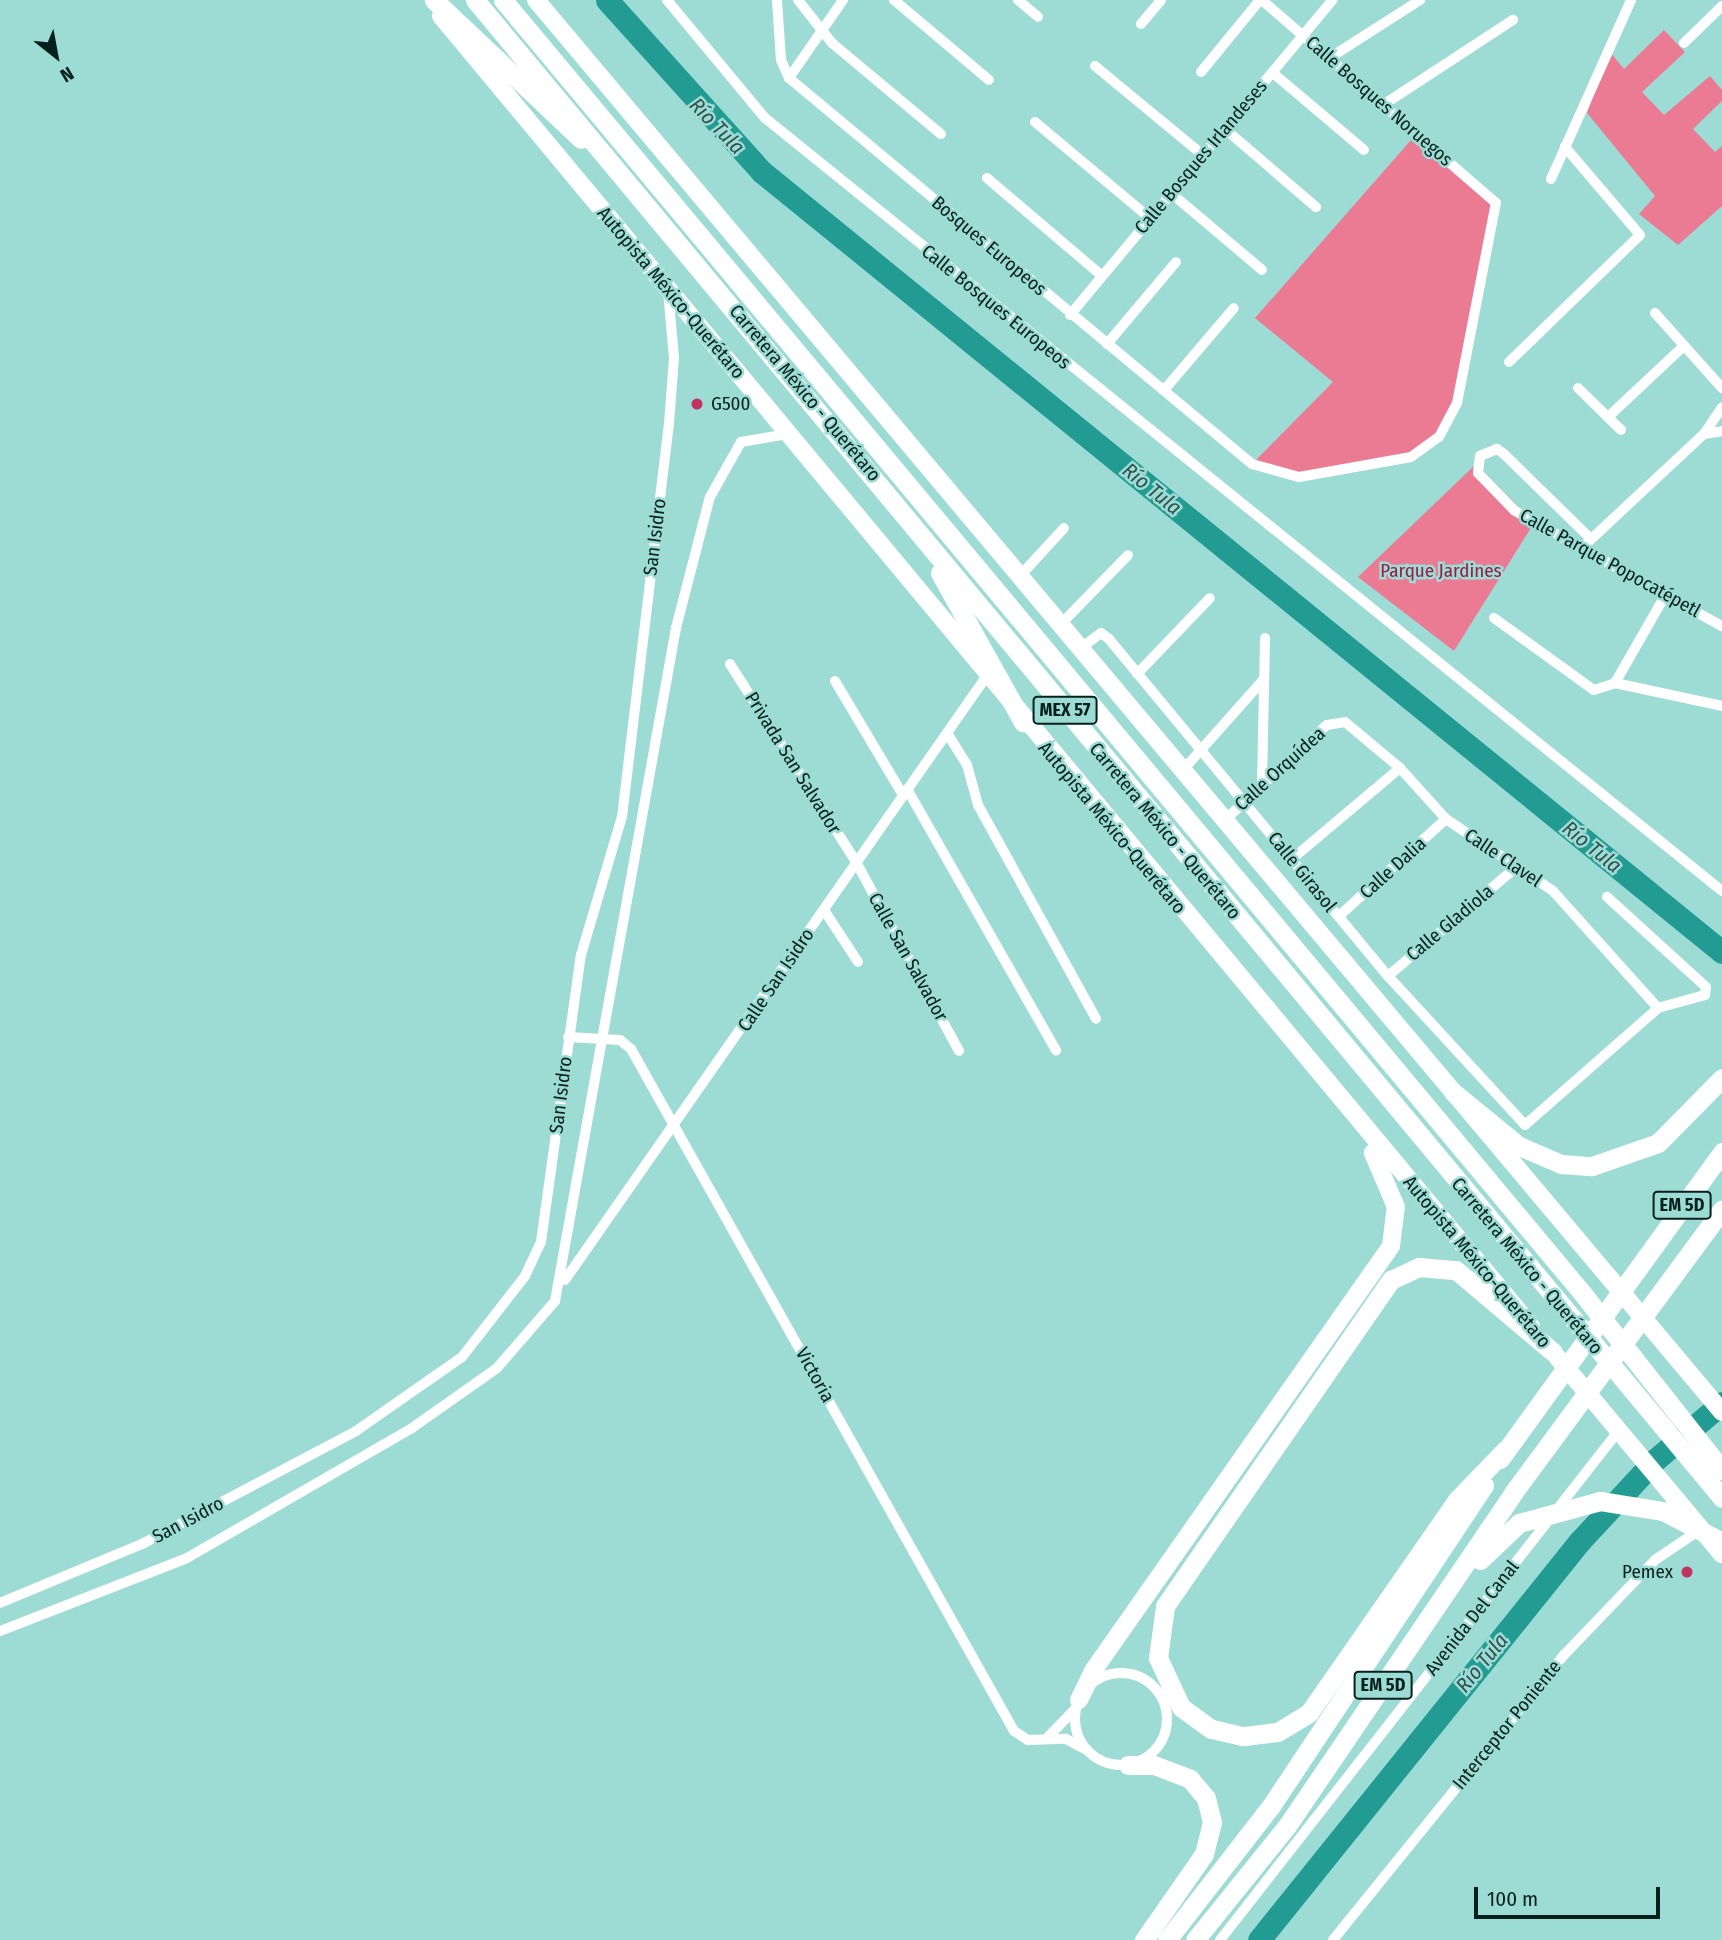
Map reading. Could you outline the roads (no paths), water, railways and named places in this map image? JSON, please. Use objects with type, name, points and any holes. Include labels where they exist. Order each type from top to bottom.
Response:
[{"type":"highway","points":[[434,0],[541,104],[614,164]]},
{"type":"highway","name":"Carretera México - Querétaro","points":[[475,0],[900,506],[1718,1494]]},
{"type":"highway","name":"Carretera México - Querétaro","points":[[503,0],[1722,1471]]},
{"type":"highway","points":[[900,506],[1023,722]]},
{"type":"highway","points":[[1454,1092],[1532,1153],[1592,1166],[1658,1143],[1722,1078]]},
{"type":"highway","name":"EM 5D","points":[[1167,1940],[1271,1806],[1506,1449],[1641,1259],[1722,1152]]},
{"type":"highway","name":"EM 5D","points":[[1195,1940],[1287,1826],[1445,1591],[1722,1210]]},
{"type":"highway","points":[[1506,1449],[1457,1500],[1309,1713],[1289,1727],[1253,1736],[1221,1732],[1163,1699],[1158,1631],[1171,1595],[1391,1280],[1419,1267],[1456,1270],[1553,1352]]},
{"type":"highway","points":[[1445,1591],[1506,1532],[1532,1517],[1583,1503],[1632,1503],[1678,1517],[1722,1542]]},
{"type":"highway","points":[[1161,1671],[1191,1717]]},
{"type":"highway","points":[[1128,1765],[1154,1765],[1190,1779],[1206,1798],[1212,1822],[1204,1854],[1144,1940]]},
{"type":"main road","name":"Autopista México-Querétaro","points":[[427,0],[668,291],[791,434],[1023,722],[1624,1434],[1722,1554]]},
{"type":"main road","points":[[537,0],[1722,1412]]},
{"type":"main road","points":[[1078,1704],[1093,1671],[1391,1246],[1397,1222],[1393,1194],[1349,1110]]},
{"type":"street","name":"Calle Bosques Europeos","points":[[667,0],[765,118],[1346,592],[1722,891]]},
{"type":"street","points":[[777,0],[780,60],[789,78]]},
{"type":"street","points":[[798,0],[820,31],[941,134]]},
{"type":"street","points":[[789,78],[843,0]]},
{"type":"street","points":[[894,0],[989,80]]},
{"type":"street","points":[[1018,0],[1038,17]]},
{"type":"street","points":[[1141,24],[1161,0]]},
{"type":"street","points":[[1202,72],[1261,0]]},
{"type":"street","name":"Calle Bosques Noruegos","points":[[1252,464],[1299,477],[1321,475],[1411,457],[1439,437],[1457,403],[1496,203],[1386,103],[1261,0]]},
{"type":"street","name":"Calle Bosques Irlandeses","points":[[1070,315],[1332,0]]},
{"type":"street","points":[[1331,57],[1420,0]]},
{"type":"street","points":[[1551,179],[1631,0]]},
{"type":"street","points":[[1684,43],[1722,6]]},
{"type":"street","points":[[1386,103],[1513,20]]},
{"type":"street","points":[[1095,66],[1203,155]]},
{"type":"street","points":[[1273,73],[1364,149]]},
{"type":"street","name":"Bosques Europeos","points":[[789,78],[1252,464]]},
{"type":"street","points":[[1035,122],[1150,218]]},
{"type":"street","points":[[1225,130],[1316,206]]},
{"type":"street","points":[[1509,362],[1640,235],[1564,147]]},
{"type":"street","points":[[987,178],[1102,276]]},
{"type":"street","points":[[1171,193],[1262,270]]},
{"type":"street","points":[[1107,344],[1176,262]]},
{"type":"street","name":"San Isidro","points":[[0,1602],[142,1544],[356,1431],[462,1357],[498,1319],[541,1242],[581,955],[622,817],[669,424],[674,358],[668,291]]},
{"type":"street","points":[[1165,389],[1234,308]]},
{"type":"street","points":[[1655,313],[1722,388]]},
{"type":"street","points":[[1608,416],[1684,346]]},
{"type":"street","points":[[1578,388],[1621,430]]},
{"type":"street","points":[[1586,543],[1704,434],[1722,407]]},
{"type":"street","points":[[1704,434],[1722,431]]},
{"type":"street","name":"San Isidro","points":[[0,1630],[187,1558],[412,1428],[522,1343],[563,1282],[676,628],[710,497],[741,442],[791,434]]},
{"type":"street","name":"Calle Parque Popocatépetl","points":[[1586,543],[1504,454],[1488,450],[1476,464],[1482,479],[1515,511],[1586,543],[1722,626]]},
{"type":"street","points":[[1020,576],[1065,528]]},
{"type":"street","points":[[1061,624],[1128,555]]},
{"type":"street","points":[[1615,683],[1666,594]]},
{"type":"street","points":[[1138,674],[1210,598]]},
{"type":"street","points":[[1493,618],[1594,690],[1615,683],[1722,706]]},
{"type":"street","name":"Calle Girasol","points":[[1081,648],[1101,634],[1138,674],[1388,976],[1525,1125],[1658,1008]]},
{"type":"street","points":[[1262,783],[1265,638]]},
{"type":"street","name":"Privada San Salvador","points":[[730,664],[856,862]]},
{"type":"street","name":"Calle San Isidro","points":[[563,1282],[677,1128],[856,862],[986,677]]},
{"type":"street","points":[[1183,770],[1264,680]]},
{"type":"street","points":[[835,681],[905,792],[1056,1050]]},
{"type":"street","name":"Calle Orquídea","points":[[1225,820],[1262,783],[1338,720]]},
{"type":"street","name":"Calle Clavel","points":[[1338,720],[1399,768],[1446,820],[1513,870],[1553,891],[1658,1008]]},
{"type":"street","points":[[947,733],[967,765],[978,805],[1096,1019]]},
{"type":"street","points":[[1292,859],[1399,768]]},
{"type":"street","name":"Calle Dalia","points":[[1339,916],[1446,820]]},
{"type":"street","name":"Calle San Salvador","points":[[856,862],[959,1051]]},
{"type":"street","points":[[1281,887],[1300,869]]},
{"type":"street","name":"Calle Gladiola","points":[[1388,976],[1513,870]]},
{"type":"street","points":[[1607,897],[1706,987],[1695,1002],[1658,1008]]},
{"type":"street","points":[[824,909],[858,962]]},
{"type":"street","name":"Victoria","points":[[568,1037],[605,1039],[631,1049],[1014,1731],[1028,1740],[1066,1739],[1087,1751]]},
{"type":"street","name":"Avenida Del Canal","points":[[1220,1940],[1624,1434]]},
{"type":"street","name":"Interceptor Poniente","points":[[1333,1940],[1564,1655],[1655,1560],[1701,1529]]},
{"type":"street","points":[[1045,1738],[1078,1704],[1090,1685],[1114,1673],[1141,1677],[1163,1699],[1163,1739],[1152,1753],[1128,1765],[1110,1764],[1087,1751],[1075,1726],[1078,1704]]},
{"type":"waterway","name":"Río Tula","points":[[607,0],[762,172],[1722,952]]},
{"type":"waterway","name":"Río Tula","points":[[1259,1940],[1579,1542],[1655,1460],[1722,1403]]},
{"type":"place","name":"G500","points":[[697,404]]},
{"type":"place","name":"Pemex","points":[[1687,1572]]},
{"type":"park label","name":"Parque Jardines","points":[[1441,571]]}]
